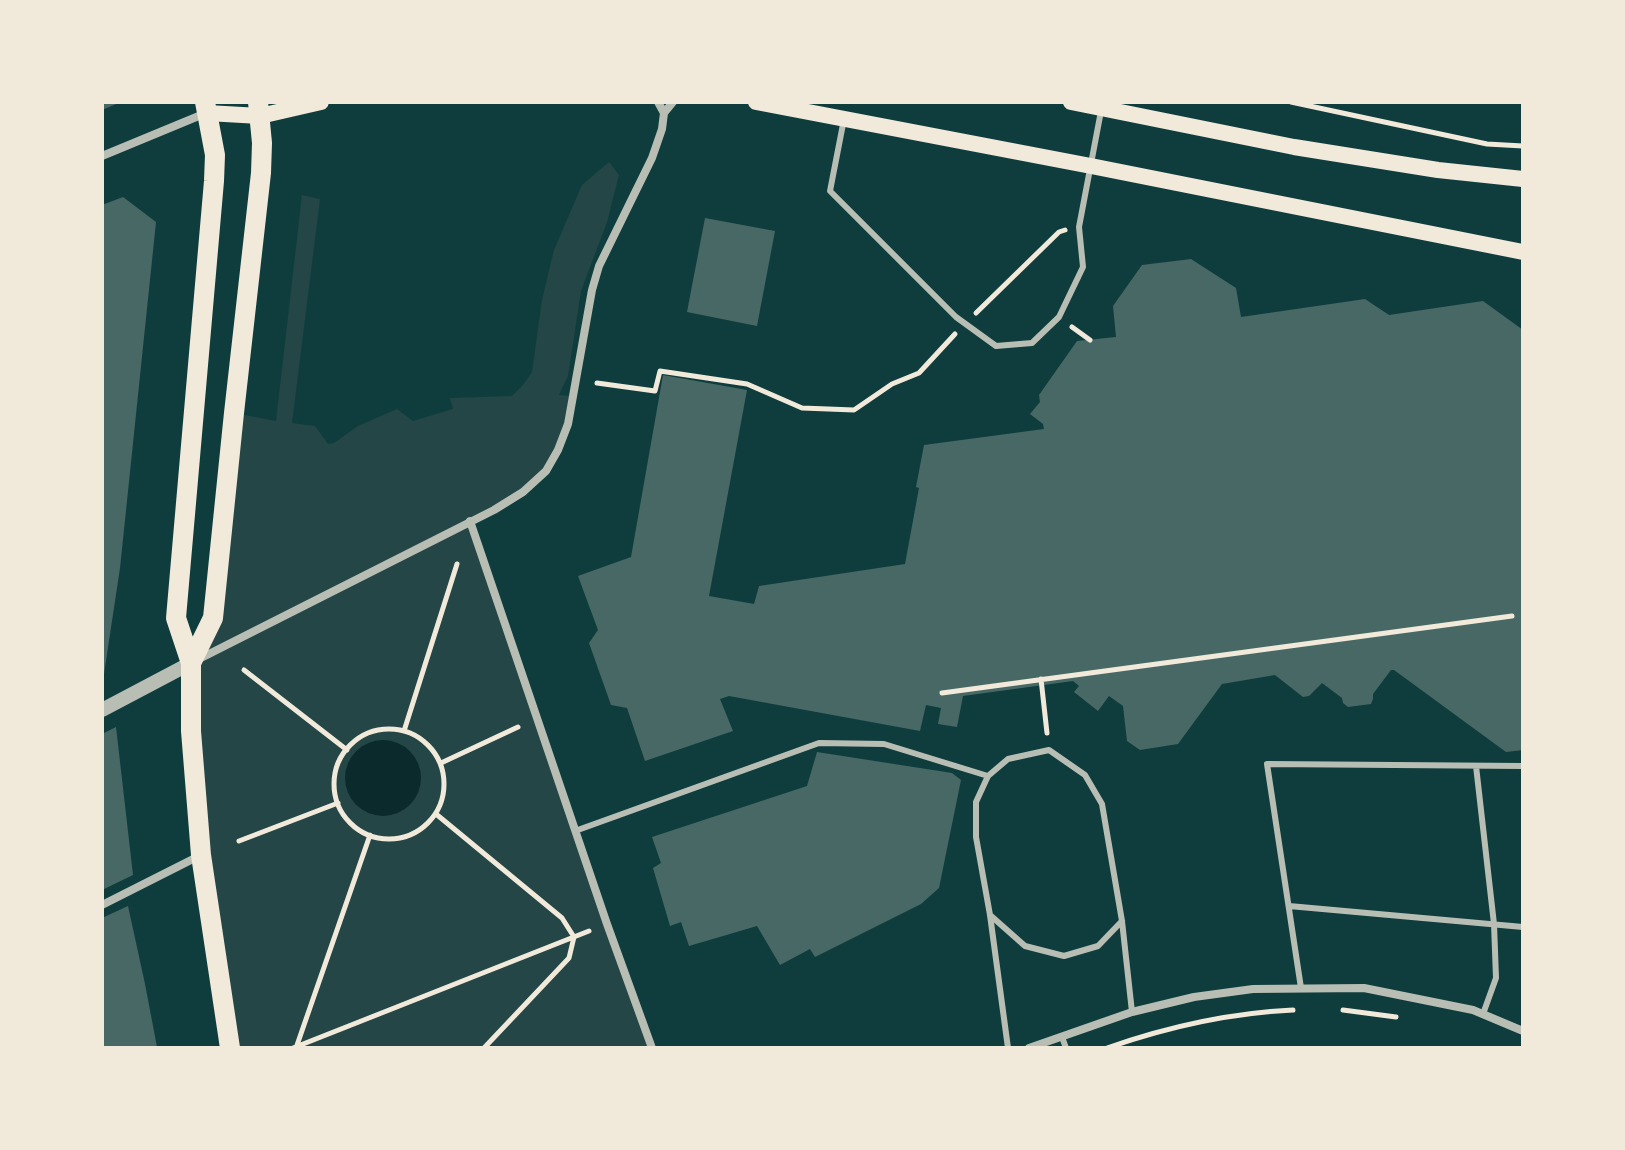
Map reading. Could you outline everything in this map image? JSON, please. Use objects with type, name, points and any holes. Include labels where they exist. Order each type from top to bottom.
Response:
[{"type":"main road","points":[[230,1048],[201,855],[191,731],[191,663],[176,618],[214,181],[215,155],[209,106],[259,109],[321,102]]},
{"type":"main road","points":[[756,102],[1523,252]]},
{"type":"main road","points":[[1071,102],[1102,105],[1294,147],[1438,170],[1523,179]]},
{"type":"main road","points":[[191,663],[213,618],[261,173],[259,109]]},
{"type":"street","points":[[658,102],[664,113]]},
{"type":"street","points":[[102,710],[494,510],[523,492],[546,471],[568,424],[599,266],[658,144],[664,113],[673,102]]},
{"type":"street","points":[[102,156],[209,106]]},
{"type":"street","points":[[470,521],[652,1048]]},
{"type":"street","points":[[102,905],[201,855]]},
{"type":"street","points":[[1029,1048],[1132,1012],[1194,997],[1253,989],[1364,988],[1473,1010],[1523,1031]]},
{"type":"lane","points":[[844,119],[830,191],[965,324],[996,346],[1032,343],[1059,317],[1083,267],[1079,227],[1102,105]]},
{"type":"lane","points":[[575,831],[819,743],[884,744],[988,776]]},
{"type":"lane","points":[[1008,1048],[976,837],[976,802],[988,776],[1008,759],[1049,750],[1085,775],[1102,804],[1122,921],[1132,1012]]},
{"type":"lane","points":[[1301,988],[1267,764],[1523,766]]},
{"type":"lane","points":[[1476,766],[1494,924],[1496,978],[1483,1014]]},
{"type":"lane","points":[[1289,906],[1523,927]]},
{"type":"lane","points":[[990,915],[1025,946],[1064,956],[1098,946],[1122,921]]},
{"type":"lane","points":[[1062,1037],[1066,1048]]},
{"type":"path","points":[[1291,102],[1487,144],[1523,146]]},
{"type":"path","points":[[597,383],[655,391],[660,371],[747,384],[802,408],[854,410],[892,384],[919,373],[1059,232],[1079,227]]},
{"type":"path","points":[[1072,327],[1090,340]]},
{"type":"path","points":[[404,731],[457,564]]},
{"type":"path","points":[[942,693],[1512,616]]},
{"type":"path","points":[[244,670],[347,750]]},
{"type":"path","points":[[1041,679],[1049,750]]},
{"type":"path","points":[[441,763],[518,727]]},
{"type":"path","points":[[380,730],[404,731],[421,739],[441,763],[443,798],[436,814],[424,827],[409,836],[392,839],[374,837],[358,830],[340,809],[335,781],[337,766],[354,742],[366,734],[380,730]]},
{"type":"path","points":[[239,841],[338,803]]},
{"type":"path","points":[[436,814],[562,918],[574,937],[569,958],[484,1048]]},
{"type":"path","points":[[295,1048],[370,835]]},
{"type":"path","points":[[295,1048],[590,931]]},
{"type":"path","points":[[1107,1048],[1199,1021],[1300,1010]]},
{"type":"path","points":[[1343,1010],[1403,1018]]},
{"type":"shaded area","points":[[609,162],[619,175],[607,222],[581,291],[568,376],[559,395],[573,396],[558,446],[544,472],[528,487],[470,522],[652,1048],[230,1048],[192,665],[213,618],[234,413],[276,421],[302,195],[320,199],[292,423],[315,426],[328,444],[358,426],[397,409],[413,421],[453,409],[450,398],[512,396],[523,385],[532,372],[542,300],[554,250],[582,185]]},
{"type":"shaded area","points":[[383,740],[398,743],[410,751],[418,763],[421,778],[418,793],[410,805],[398,813],[383,816],[368,813],[356,805],[348,793],[345,778],[348,763],[356,751],[368,743]]},
{"type":"building","points":[[102,102],[121,102],[102,110]]},
{"type":"building","points":[[123,197],[156,222],[120,568],[102,674],[102,205]]},
{"type":"building","points":[[705,218],[775,231],[757,326],[687,312]]},
{"type":"building","points":[[1191,259],[1236,288],[1241,317],[1365,299],[1389,315],[1483,301],[1523,330],[1523,750],[1506,752],[1391,670],[1373,694],[1371,704],[1348,707],[1342,698],[1322,683],[1309,696],[1303,697],[1275,675],[1222,684],[1178,744],[1140,750],[1127,741],[1123,706],[1109,696],[1098,711],[1074,692],[1079,686],[1073,681],[963,696],[957,727],[938,724],[941,708],[926,705],[920,731],[729,696],[720,699],[733,731],[645,761],[627,708],[611,705],[589,643],[598,630],[578,576],[631,557],[663,375],[747,390],[709,596],[754,604],[759,586],[905,564],[924,445],[1044,429],[1043,424],[1030,414],[1040,402],[1039,395],[1077,341],[1116,337],[1113,306],[1142,265]]},
{"type":"building","points":[[116,727],[133,875],[102,890],[102,734]]},
{"type":"building","points":[[817,752],[952,773],[961,780],[939,888],[921,904],[815,957],[810,949],[780,965],[757,926],[689,946],[681,922],[670,926],[653,868],[661,863],[652,837],[807,786]]},
{"type":"building","points":[[128,906],[157,1047],[102,1046],[102,918]]}]
